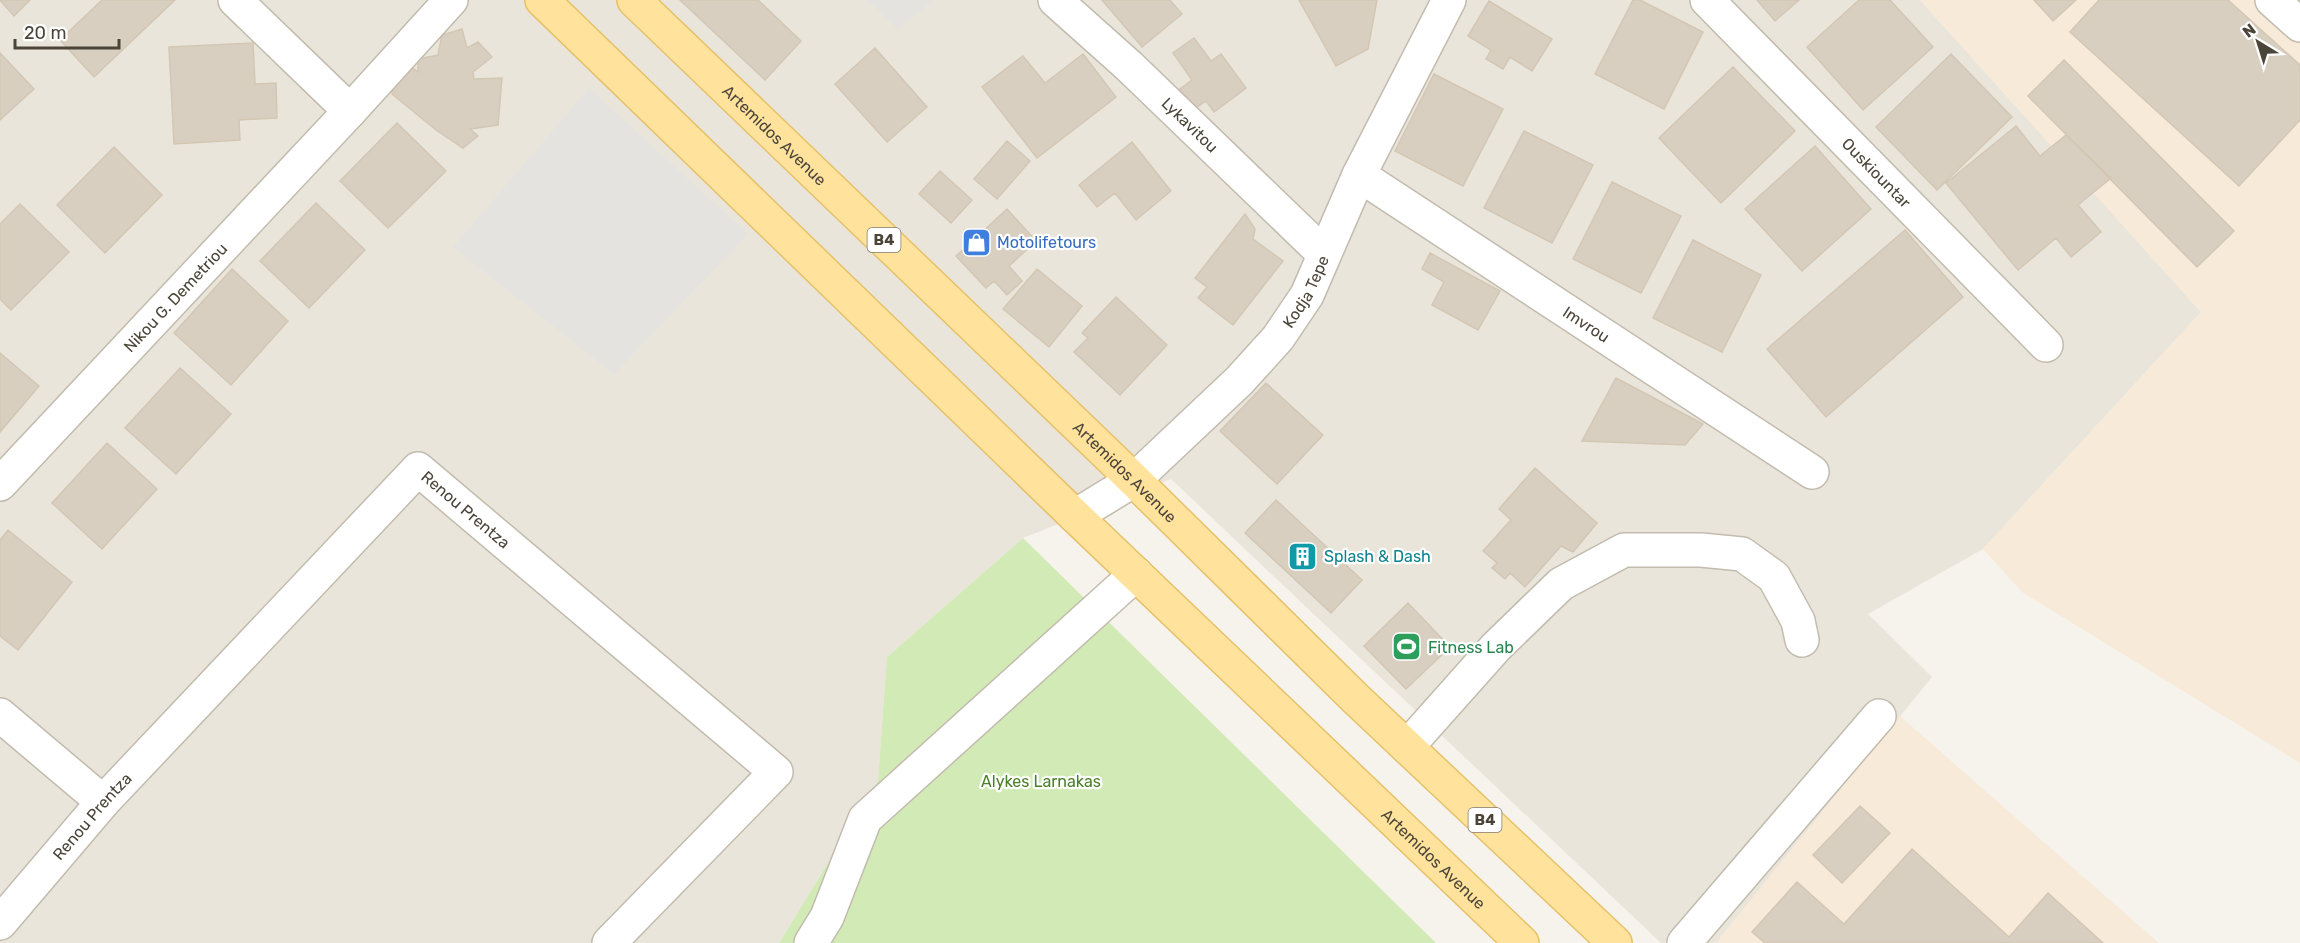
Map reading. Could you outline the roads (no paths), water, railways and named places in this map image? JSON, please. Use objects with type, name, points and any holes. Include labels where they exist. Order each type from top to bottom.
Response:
[{"type":"main road","name":"Artemidos Avenue","points":[[542,0],[1075,516],[1522,943]]},
{"type":"main road","name":"Artemidos Avenue","points":[[634,0],[1134,480],[1407,747],[1615,943]]},
{"type":"street","points":[[235,0],[350,111]]},
{"type":"street","name":"Nikou G. Demetriou","points":[[0,484],[451,0]]},
{"type":"street","name":"Lykavitou","points":[[1055,0],[1129,66],[1324,254]]},
{"type":"street","name":"Kodja Tepe","points":[[1075,516],[1134,480],[1239,381],[1278,338],[1307,295],[1359,175],[1449,0]]},
{"type":"street","name":"Ouskiountar","points":[[1707,0],[2046,345]]},
{"type":"street","points":[[2272,0],[2300,25]]},
{"type":"street","name":"Imvrou","points":[[1359,175],[1812,472]]},
{"type":"street","name":"Renou Prentza","points":[[0,923],[103,802],[418,469],[776,772],[609,943]]},
{"type":"street","points":[[1407,747],[1496,647],[1561,584],[1624,550],[1701,550],[1742,554],[1774,577],[1798,621],[1802,640]]},
{"type":"street","points":[[811,943],[827,917],[865,819],[1136,574]]},
{"type":"street","points":[[0,715],[103,802]]},
{"type":"street","points":[[1684,943],[1879,716]]},
{"type":"place","name":"Motolifetours","points":[[976,242]]},
{"type":"place","name":"Splash & Dash","points":[[1303,556]]},
{"type":"place","name":"Fitness Lab","points":[[1407,647]]},
{"type":"park label","name":"Alykes Larnakas","points":[[1041,781]]}]
